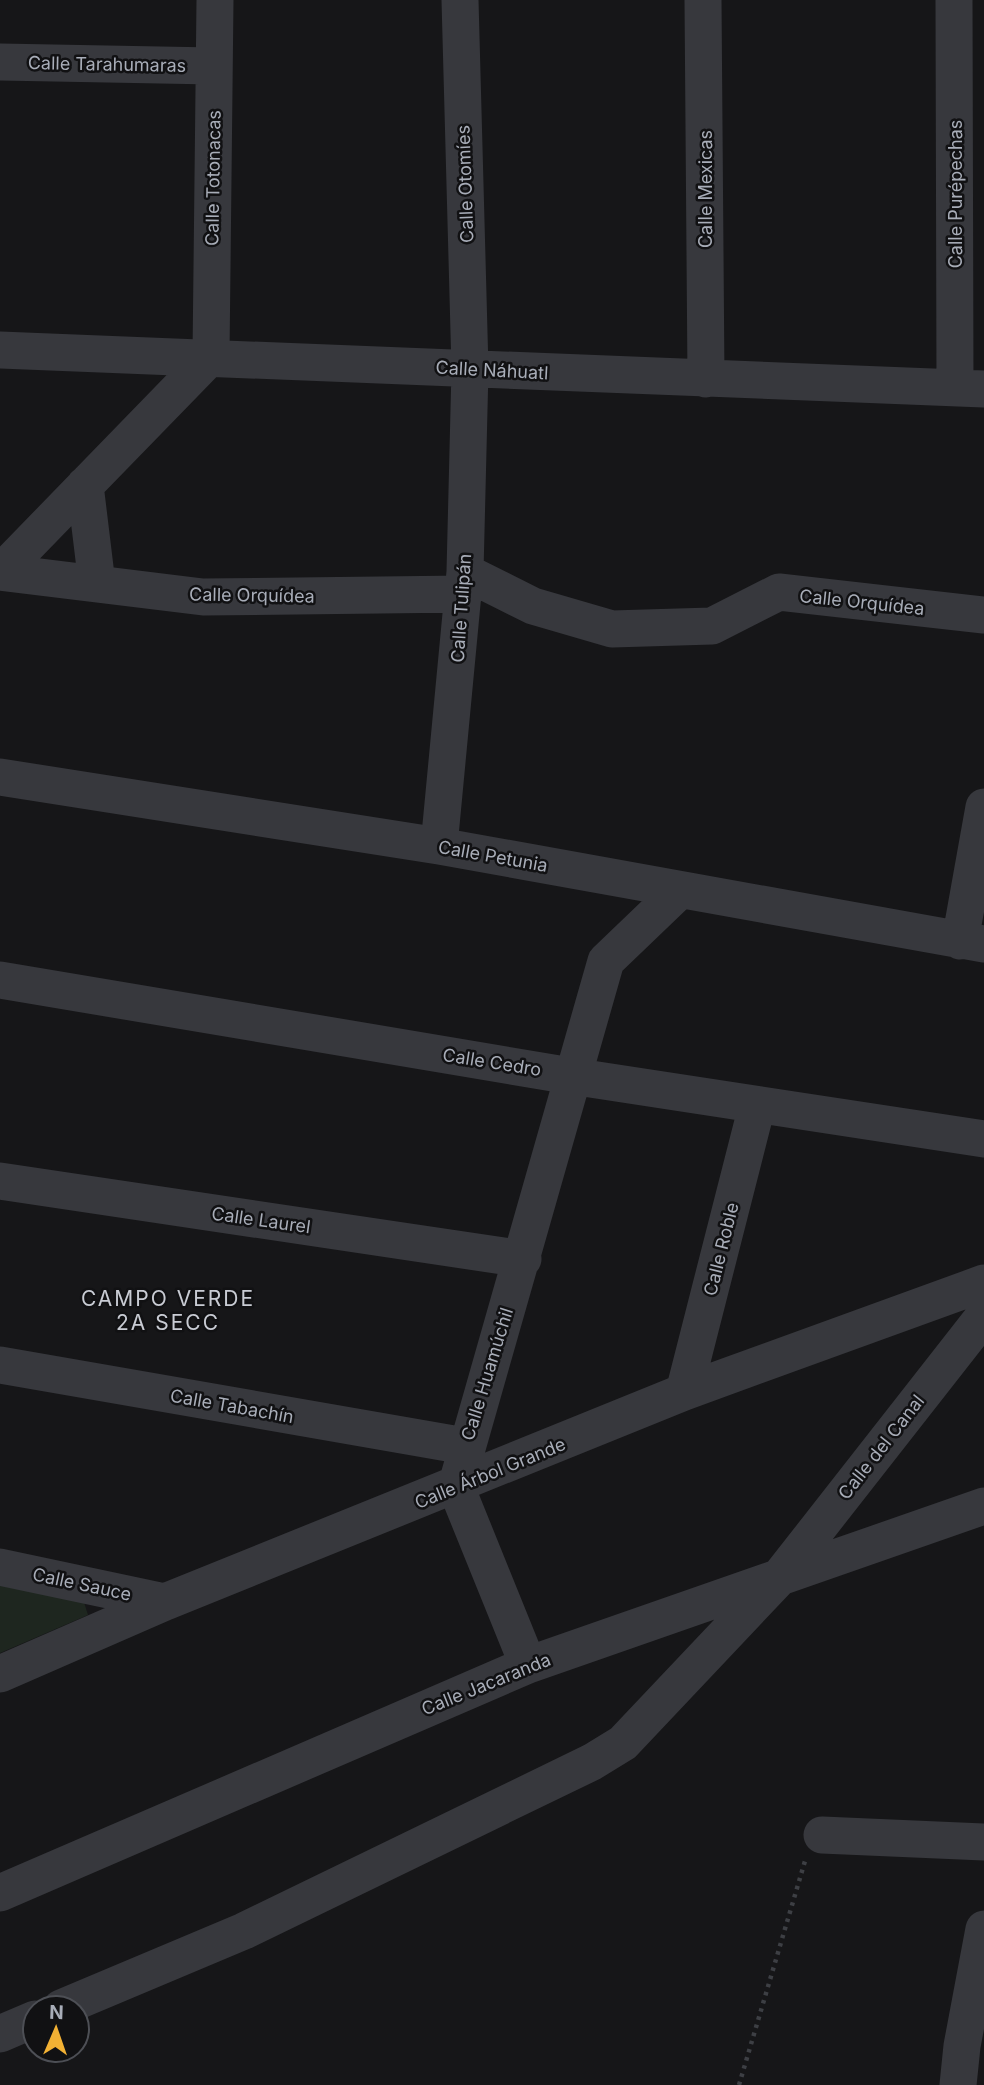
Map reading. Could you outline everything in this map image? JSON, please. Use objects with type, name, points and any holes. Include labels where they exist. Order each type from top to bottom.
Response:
[{"type":"street","name":"Calle Totonacas","points":[[211,356],[215,0]]},
{"type":"street","name":"Calle Otomíes","points":[[460,0],[470,369]]},
{"type":"street","name":"Calle Mexicas","points":[[703,0],[706,379]]},
{"type":"street","name":"Calle Purépechas","points":[[954,0],[970,388]]},
{"type":"street","name":"Calle Tarahumaras","points":[[0,62],[214,66]]},
{"type":"street","name":"Calle Náhuatl","points":[[0,350],[211,356],[706,379],[970,388]]},
{"type":"street","points":[[1,572],[211,356]]},
{"type":"street","name":"Calle Tulipán","points":[[439,846],[465,583],[470,369]]},
{"type":"street","points":[[85,485],[97,584]]},
{"type":"street","name":"Calle Orquídea","points":[[1,572],[203,597],[465,583],[612,629],[712,626],[779,592],[984,615]]},
{"type":"street","name":"Calle Petunia","points":[[0,777],[439,846],[972,943]]},
{"type":"street","points":[[972,943],[984,807]]},
{"type":"street","name":"Calle Huamúchil","points":[[456,1487],[465,1446],[523,1259],[571,1076],[606,961],[679,891]]},
{"type":"street","name":"Calle Cedro","points":[[0,980],[571,1076],[984,1139]]},
{"type":"street","name":"Calle Roble","points":[[684,1392],[757,1106]]},
{"type":"street","name":"Calle Laurel","points":[[0,1181],[523,1259]]},
{"type":"street","name":"Calle Árbol Grande","points":[[0,1674],[165,1602],[456,1487],[684,1392],[984,1283]]},
{"type":"street","name":"Calle del Canal","points":[[91,1995],[244,1931],[592,1762],[623,1743],[778,1579],[984,1316]]},
{"type":"street","name":"Calle Tabachín","points":[[0,1365],[465,1446]]},
{"type":"street","points":[[456,1487],[528,1665]]},
{"type":"street","name":"Calle Jacaranda","points":[[0,1893],[528,1665],[984,1506]]},
{"type":"street","name":"Calle Sauce","points":[[0,1567],[165,1602]]},
{"type":"street","points":[[822,1835],[984,1842]]},
{"type":"street","points":[[958,2085],[962,2046],[984,1929]]},
{"type":"street","points":[[0,2034],[21,2025]]},
{"type":"path","points":[[740,2085],[810,1843],[822,1835]]},
{"type":"shaded area","points":[[0,1585],[83,1599],[88,1615],[0,1653]]},
{"type":"district","name":"CAMPO VERDE 2A SECC","points":[[168,1310]]}]
